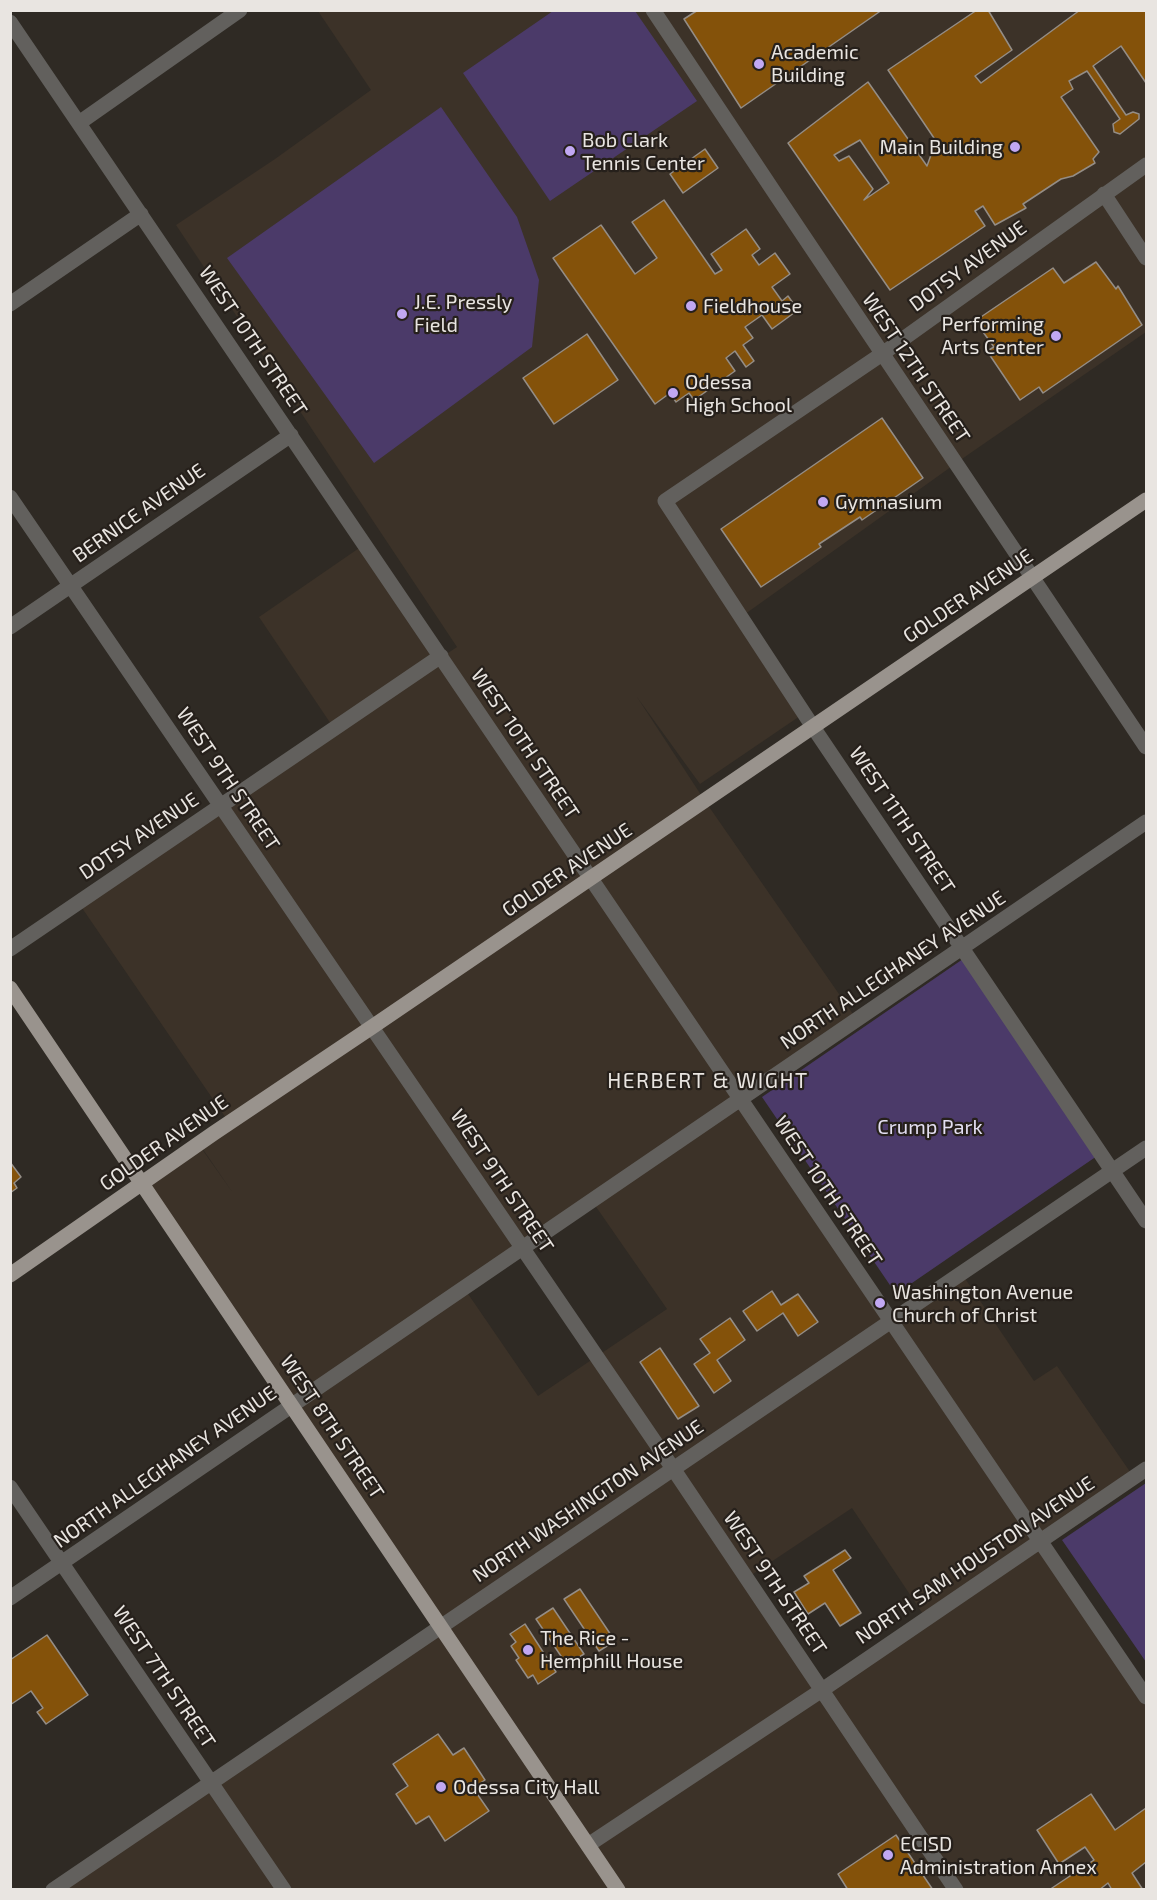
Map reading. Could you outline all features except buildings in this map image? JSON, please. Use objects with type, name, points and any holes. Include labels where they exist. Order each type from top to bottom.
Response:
[{"type":"main road","name":"GOLDER AVENUE","points":[[10,1275],[214,1133],[372,1028],[1146,500]]},
{"type":"main road","name":"WEST 8TH STREET","points":[[10,987],[618,1890]]},
{"type":"street","points":[[79,123],[240,10]]},
{"type":"street","name":"WEST 12TH STREET","points":[[653,10],[1146,747]]},
{"type":"street","name":"WEST 10TH STREET","points":[[10,22],[1146,1697]]},
{"type":"street","name":"DOTSY AVENUE","points":[[665,501],[882,354],[1146,165]]},
{"type":"street","points":[[1104,194],[1146,258]]},
{"type":"street","points":[[10,304],[141,214]]},
{"type":"street","name":"BERNICE AVENUE","points":[[10,627],[291,435]]},
{"type":"street","name":"WEST 9TH STREET","points":[[10,497],[674,1470],[956,1890]]},
{"type":"street","name":"WEST 11TH STREET","points":[[665,501],[813,727],[1146,1221]]},
{"type":"street","name":"DOTSY AVENUE","points":[[10,949],[441,657]]},
{"type":"street","name":"NORTH ALLEGHANEY AVENUE","points":[[10,1599],[1146,822]]},
{"type":"street","name":"NORTH WASHINGTON AVENUE","points":[[53,1890],[1146,1148]]},
{"type":"street","name":"NORTH SAM HOUSTON AVENUE","points":[[588,1845],[822,1690],[1146,1469]]},
{"type":"street","name":"WEST 7TH STREET","points":[[10,1487],[284,1890]]},
{"type":"shaded area","points":[[318,11],[1146,11],[1146,332],[969,454],[741,617],[800,716],[700,784],[637,697],[705,801],[857,1020],[741,1099],[891,1321],[962,1274],[1034,1381],[1057,1366],[1135,1479],[1042,1543],[1146,1698],[1146,1889],[53,1890],[438,1626],[139,1186],[199,1145],[233,1193],[200,1145],[230,1124],[80,905],[335,730],[259,617],[365,544],[442,657],[457,647],[176,225],[275,159],[371,90]],"holes":[[[592,1201],[667,1309],[538,1396],[464,1288]],[[852,1508],[927,1620],[822,1691],[747,1578]]]},
{"type":"green space","name":"Bob Clark Tennis Center","points":[[553,11],[635,11],[697,101],[550,201],[463,73]]},
{"type":"green space","name":"J.E. Pressly Field","points":[[441,107],[517,217],[539,280],[532,347],[374,463],[227,258]]},
{"type":"green space","name":"Crump Park","points":[[963,959],[1097,1156],[896,1294],[762,1097]]},
{"type":"green space","points":[[1146,1483],[1146,1662],[1062,1540]]},
{"type":"place","name":"Academic Building","points":[[759,64]]},
{"type":"place","name":"Main Building","points":[[1015,147]]},
{"type":"place","name":"Bob Clark Tennis Center","points":[[570,151]]},
{"type":"place","name":"Fieldhouse","points":[[691,306]]},
{"type":"place","name":"J.E. Pressly Field","points":[[402,314]]},
{"type":"place","name":"Performing Arts Center","points":[[1056,336]]},
{"type":"place","name":"Odessa High School","points":[[673,393]]},
{"type":"place","name":"Gymnasium","points":[[823,502]]},
{"type":"place","name":"Washington Avenue Church of Christ","points":[[880,1303]]},
{"type":"place","name":"The Rice - Hemphill House","points":[[528,1650]]},
{"type":"place","name":"Odessa City Hall","points":[[441,1787]]},
{"type":"place","name":"ECISD Administration Annex","points":[[888,1855]]},
{"type":"district","name":"HERBERT & WIGHT","points":[[708,1081]]}]
